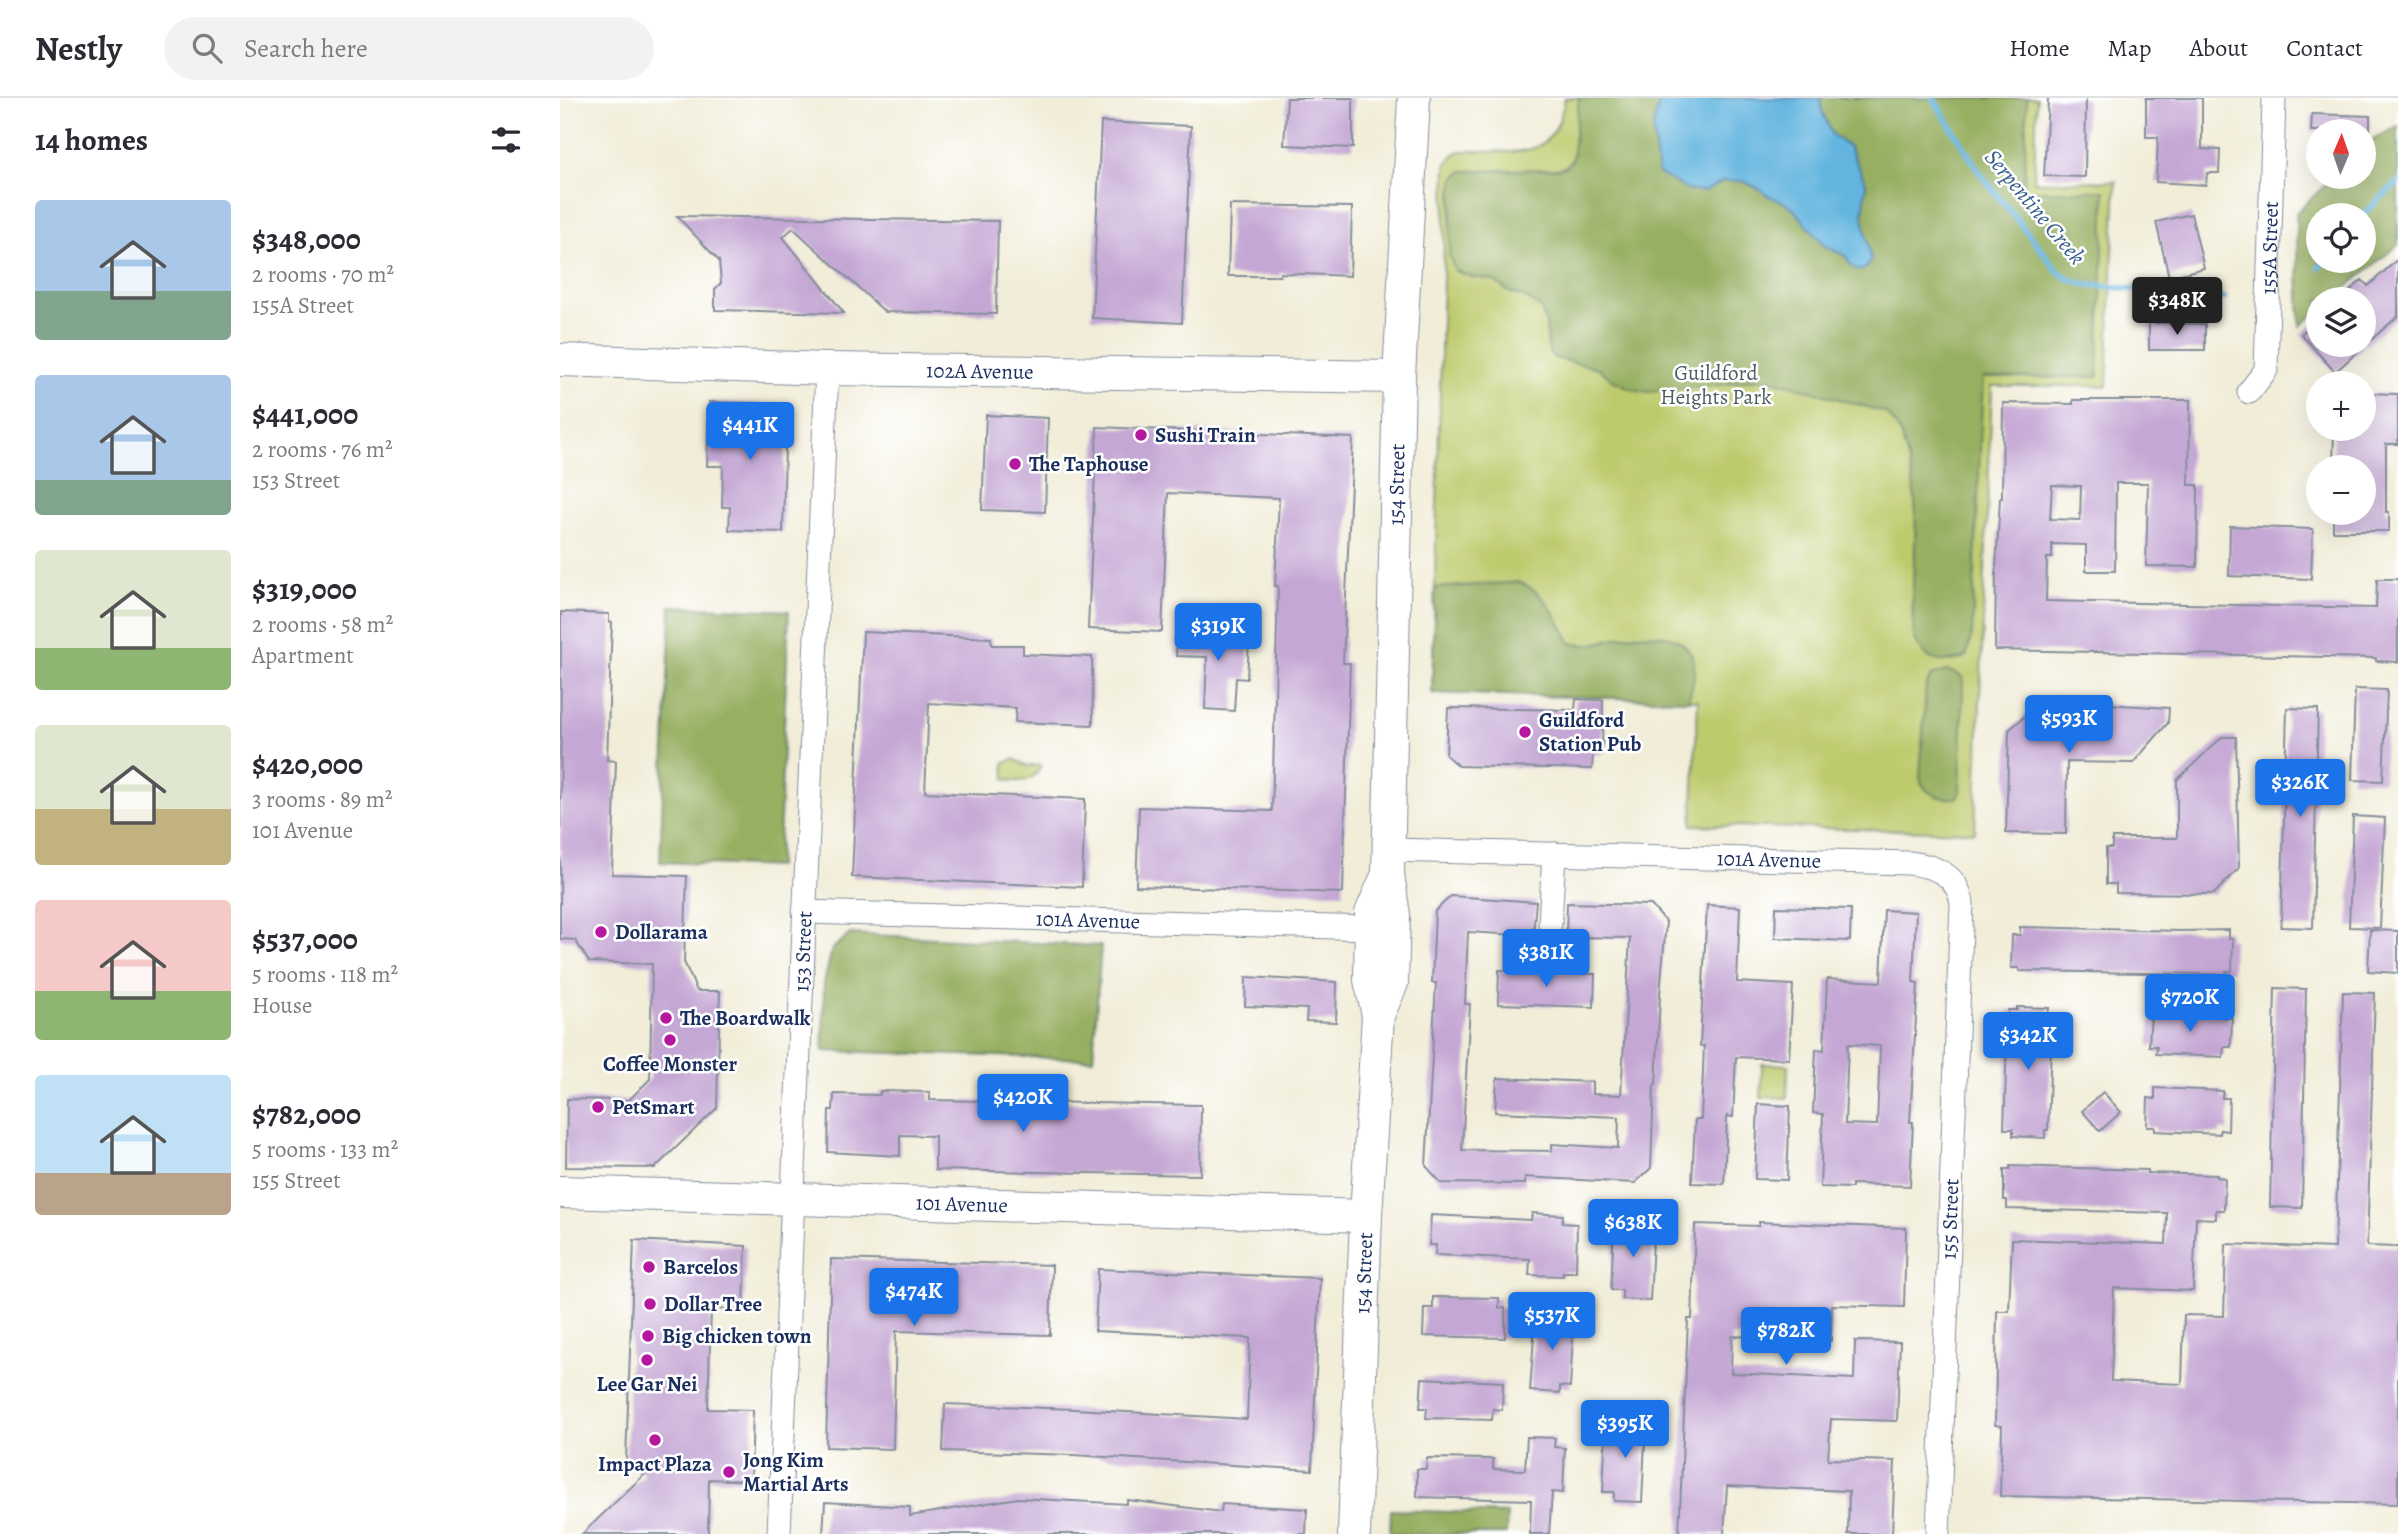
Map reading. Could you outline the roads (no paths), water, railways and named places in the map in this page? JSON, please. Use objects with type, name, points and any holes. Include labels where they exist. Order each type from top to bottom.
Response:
[{"type":"street","name":"154 Street","points":[[1378,1015],[1392,983],[1394,915],[1388,862],[1399,377],[1413,98]]},
{"type":"street","name":"155A Street","points":[[2249,392],[2266,370],[2274,98]]},
{"type":"street","name":"102A Avenue","points":[[560,360],[827,369],[1399,377]]},
{"type":"street","name":"153 Street","points":[[779,1534],[827,369]]},
{"type":"street","name":"101A Avenue","points":[[1388,862],[1554,853],[1909,863],[1944,872],[1956,886],[1962,904]]},
{"type":"street","points":[[1550,924],[1554,853]]},
{"type":"street","name":"154 Street","points":[[1353,1534],[1366,1216],[1378,1015],[1370,980],[1371,912],[1388,862]]},
{"type":"street","name":"155 Street","points":[[1938,1534],[1962,904]]},
{"type":"street","name":"101A Avenue","points":[[804,912],[1371,928]]},
{"type":"street","name":"101 Avenue","points":[[560,1192],[1366,1216]]},
{"type":"water","points":[[1660,98],[1820,98],[1822,111],[1832,135],[1849,147],[1866,183],[1863,216],[1871,260],[1866,268],[1860,271],[1851,266],[1846,256],[1825,246],[1791,206],[1743,181],[1723,181],[1705,191],[1690,191],[1658,173],[1653,128]]},
{"type":"waterway","name":"Serpentine Creek","points":[[1933,98],[1982,176],[2059,272],[2084,284],[2224,298]]},
{"type":"waterway","name":"Serpentine Creek","points":[[2375,203],[2398,182]]},
{"type":"place","name":"Sushi Train","points":[[1141,435]]},
{"type":"place","name":"The Taphouse","points":[[1015,464]]},
{"type":"place","name":"Guildford Station Pub","points":[[1525,732]]},
{"type":"place","name":"Dollarama","points":[[601,932]]},
{"type":"place","name":"The Boardwalk","points":[[666,1018]]},
{"type":"place","name":"Coffee Monster","points":[[670,1040]]},
{"type":"place","name":"PetSmart","points":[[598,1107]]},
{"type":"place","name":"Barcelos","points":[[649,1267]]},
{"type":"place","name":"Dollar Tree","points":[[650,1304]]},
{"type":"place","name":"Big chicken town","points":[[648,1336]]},
{"type":"place","name":"Lee Gar Nei","points":[[647,1360]]},
{"type":"place","name":"Impact Plaza","points":[[655,1440]]},
{"type":"place","name":"Jong Kim Martial Arts","points":[[729,1472]]},
{"type":"park label","name":"Guildford Heights Park","points":[[1716,385]]}]
